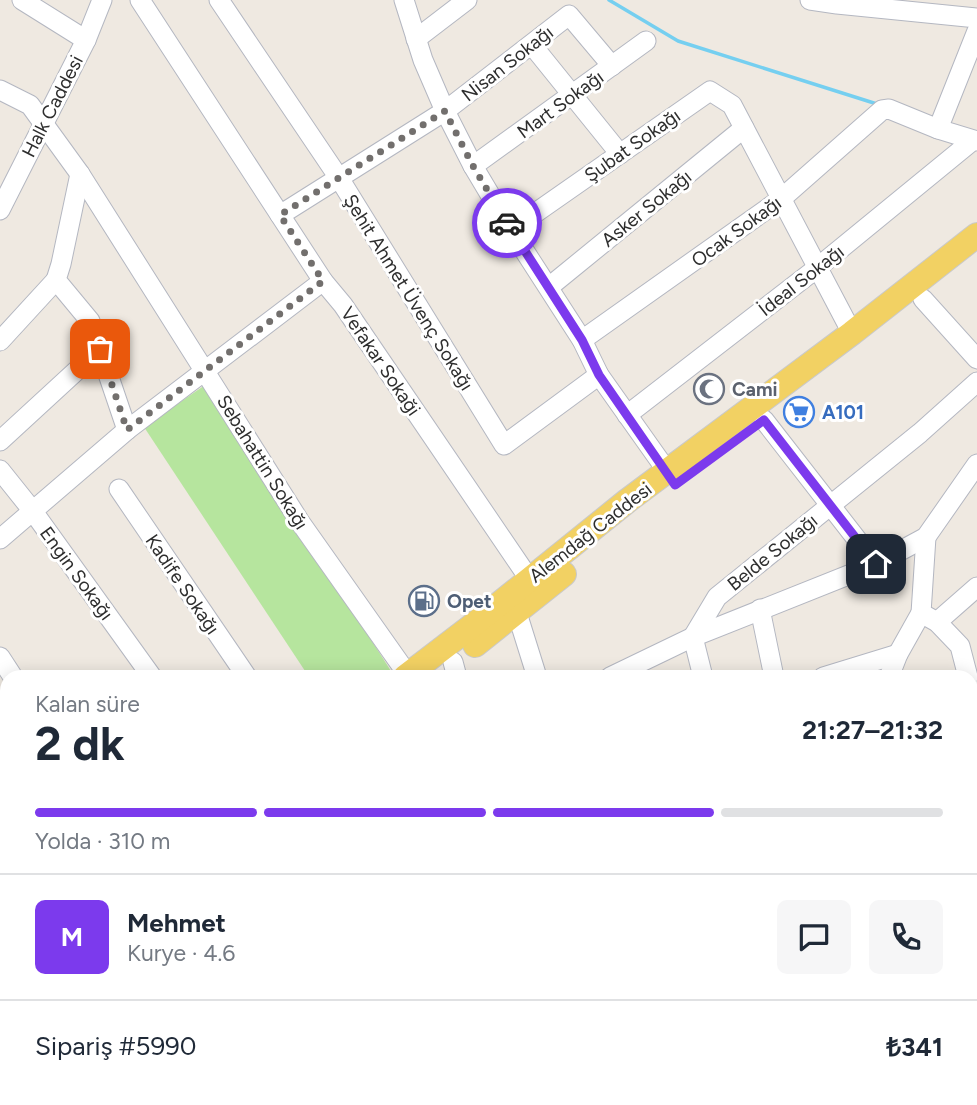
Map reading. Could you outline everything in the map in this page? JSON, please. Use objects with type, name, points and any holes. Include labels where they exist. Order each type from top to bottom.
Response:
[{"type":"main road","name":"Alemdağ Caddesi","points":[[455,669],[671,478],[764,420],[917,293],[977,234]]},
{"type":"main road","name":"Alemdağ Caddesi","points":[[422,670],[530,580],[671,478],[852,333],[977,255]]},
{"type":"street","points":[[22,0],[86,40]]},
{"type":"street","name":"Halk Caddesi","points":[[1,203],[86,40],[102,0]]},
{"type":"street","name":"Vefakar Sokaği","points":[[141,0],[323,281],[343,305],[530,580]]},
{"type":"street","name":"Şehit Ahmet Üvenç Sokağı","points":[[219,0],[339,178],[504,445],[599,375]]},
{"type":"street","points":[[404,0],[423,60],[473,166],[582,340],[599,375],[671,478]]},
{"type":"street","points":[[416,39],[467,0]]},
{"type":"street","points":[[810,0],[977,18]]},
{"type":"street","name":"Nisan Sokağı","points":[[280,215],[445,111],[569,15],[612,66]]},
{"type":"street","points":[[975,141],[938,129],[977,31]]},
{"type":"street","name":"Mart Sokağı","points":[[473,166],[646,41]]},
{"type":"street","points":[[532,45],[620,154]]},
{"type":"street","name":"Sebahattin Sokağı","points":[[0,90],[30,105],[80,174],[300,522],[411,670]]},
{"type":"street","name":"Şubat Sokağı","points":[[511,230],[710,91],[732,105],[744,128]]},
{"type":"street","name":"Ocak Sokağı","points":[[582,340],[782,199],[880,111],[889,109],[938,129]]},
{"type":"street","points":[[744,128],[852,333]]},
{"type":"street","name":"Asker Sokağı","points":[[549,287],[744,128]]},
{"type":"street","name":"İdeal Sokağı","points":[[627,415],[975,141]]},
{"type":"street","points":[[0,341],[56,280],[80,174]]},
{"type":"street","points":[[56,280],[90,321],[127,430]]},
{"type":"street","points":[[0,539],[127,430],[323,281]]},
{"type":"street","points":[[917,293],[977,359]]},
{"type":"street","points":[[0,442],[100,349]]},
{"type":"street","name":"Belde Sokağı","points":[[693,637],[717,597],[920,433],[977,382]]},
{"type":"street","points":[[764,420],[876,564]]},
{"type":"street","points":[[630,670],[693,637],[876,564],[926,537],[977,464]]},
{"type":"street","name":"Engin Sokağı","points":[[0,470],[147,670]]},
{"type":"street","name":"Kadife Sokağı","points":[[119,489],[242,670]]},
{"type":"street","points":[[926,537],[929,618]]},
{"type":"street","points":[[892,670],[898,654],[929,618],[977,587]]},
{"type":"street","points":[[760,609],[773,670]]},
{"type":"street","points":[[517,613],[535,670]]},
{"type":"street","points":[[929,618],[969,648],[968,670]]},
{"type":"street","points":[[693,637],[702,670]]},
{"type":"street","points":[[846,670],[898,654]]},
{"type":"green space","points":[[208,383],[390,670],[304,670],[144,427]]},
{"type":"waterway","points":[[609,0],[678,41],[877,104]]},
{"type":"way so far","points":[[100,349],[127,430],[323,281],[280,215],[445,111],[473,166],[507,223]]},
{"type":"place","name":"Cami","points":[[709,389]]},
{"type":"place","name":"A101","points":[[799,412]]},
{"type":"place","name":"Opet","points":[[424,601]]},
{"type":"route","points":[[507,223],[582,340],[599,375],[675,485],[764,420],[876,564]]}]
